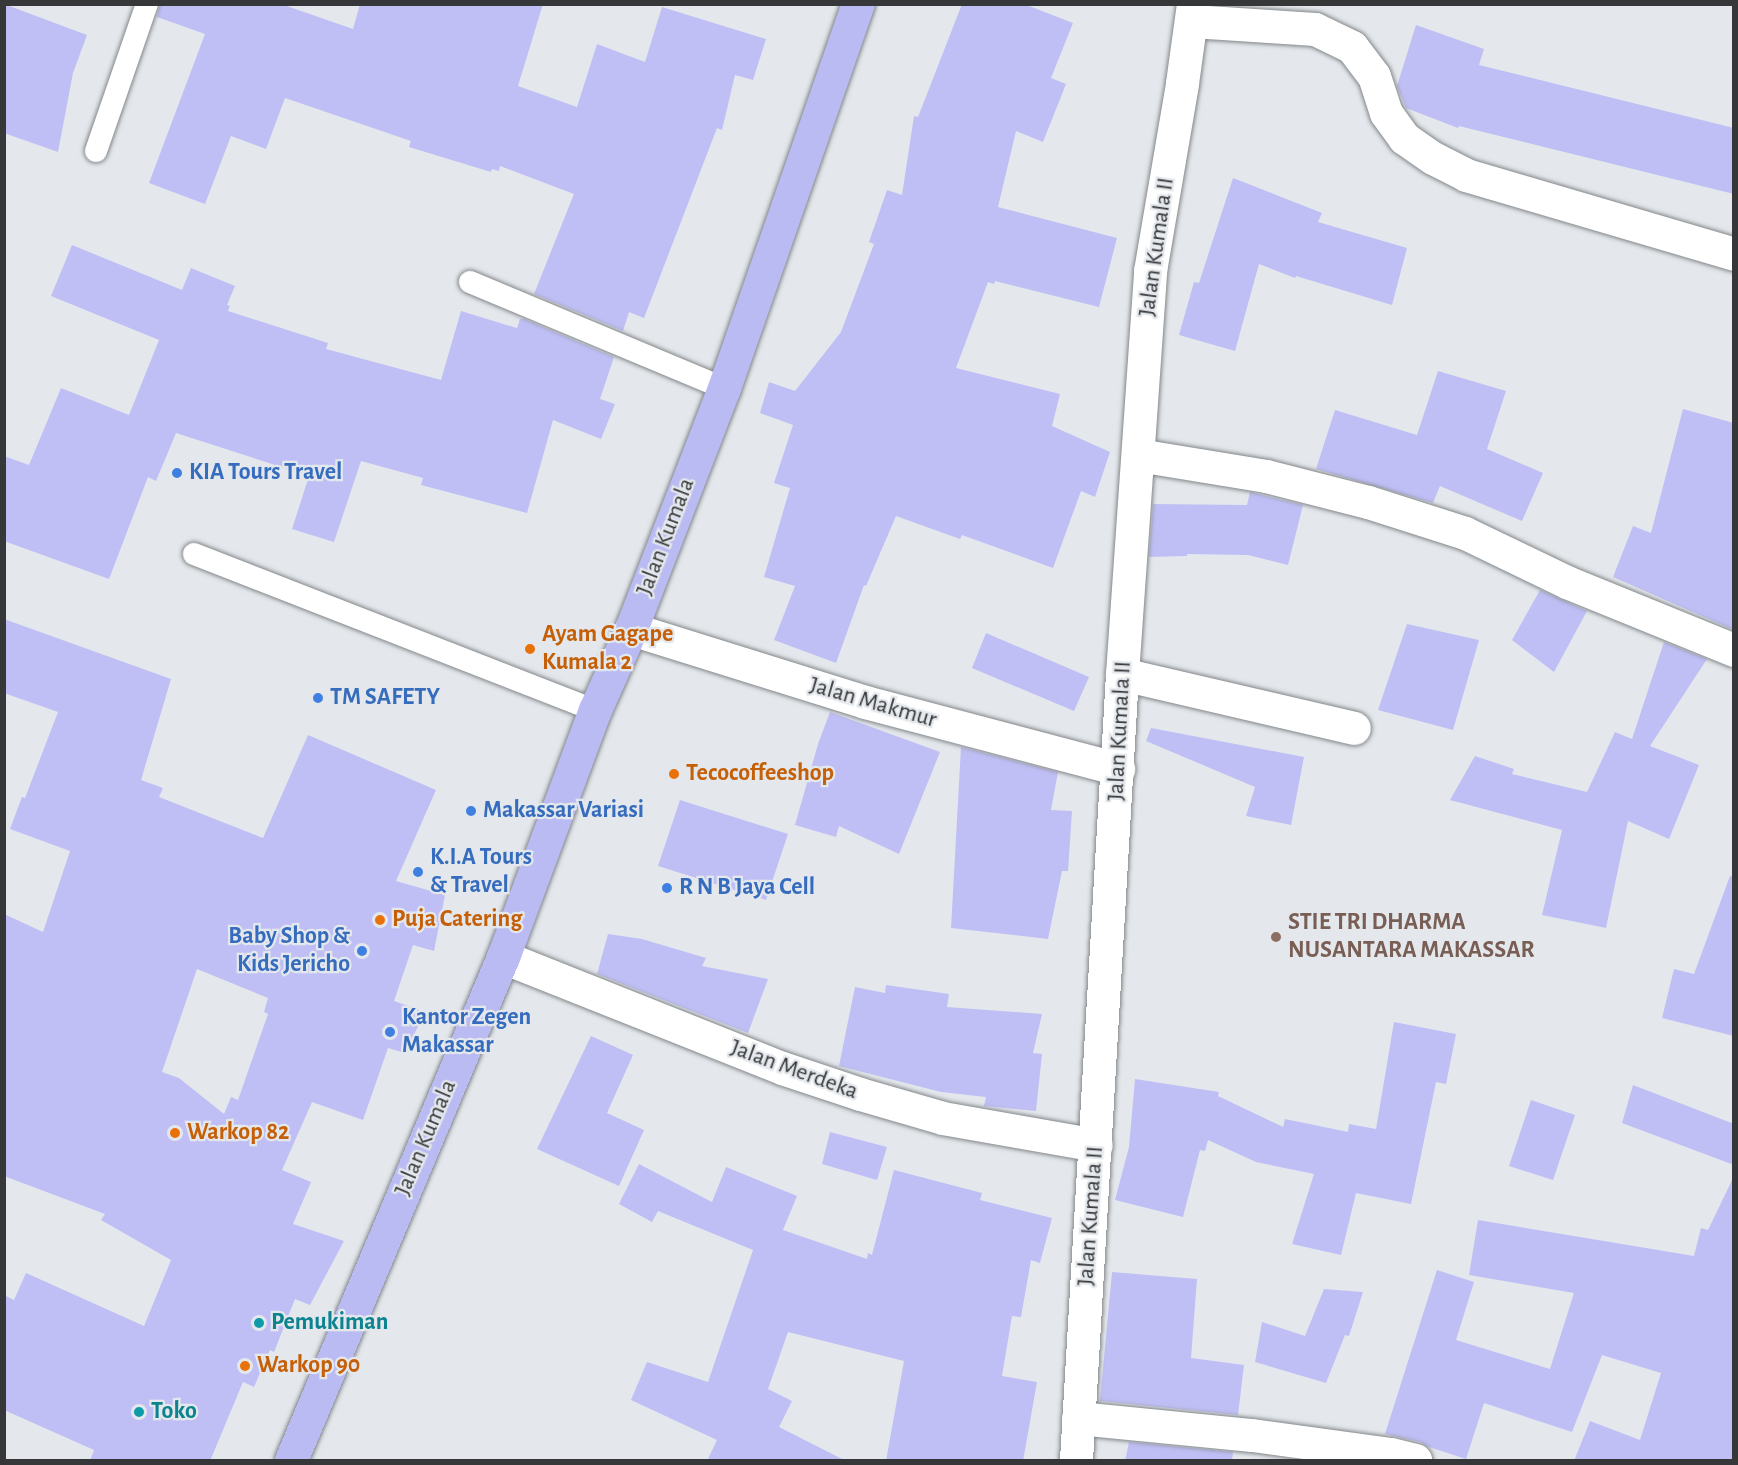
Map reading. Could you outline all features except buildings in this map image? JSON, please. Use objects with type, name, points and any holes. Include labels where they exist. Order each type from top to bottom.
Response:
[{"type":"main road","name":"Jalan Kumala","points":[[291,1461],[503,957],[595,710],[630,629],[724,388],[858,4]]},
{"type":"street","points":[[1192,13],[1315,29],[1352,47],[1374,76],[1386,113],[1404,138],[1433,158],[1466,175],[1734,254]]},
{"type":"street","name":"Jalan Kumala II","points":[[1076,1461],[1122,674],[1150,271],[1192,13]]},
{"type":"street","points":[[1138,455],[1266,476],[1368,502],[1465,533],[1569,583],[1734,650]]},
{"type":"street","name":"Jalan Makmur","points":[[630,629],[865,702],[1118,770]]},
{"type":"street","points":[[1122,674],[1354,728]]},
{"type":"street","name":"Jalan Merdeka","points":[[503,957],[782,1068],[860,1094],[943,1118],[1096,1144]]},
{"type":"street","points":[[1078,1418],[1252,1435],[1391,1454],[1415,1461]]},
{"type":"lane","points":[[96,151],[147,4]]},
{"type":"lane","points":[[470,282],[724,388]]},
{"type":"lane","points":[[194,554],[595,710]]},
{"type":"place","name":"KIA Tours Travel","points":[[177,473]]},
{"type":"place","name":"Ayam Gagape Kumala 2","points":[[530,649]]},
{"type":"place","name":"TM SAFETY","points":[[318,698]]},
{"type":"place","name":"Tecocoffeeshop","points":[[674,774]]},
{"type":"place","name":"Makassar Variasi","points":[[471,811]]},
{"type":"place","name":"K.I.A Tours & Travel","points":[[418,872]]},
{"type":"place","name":"R N B Jaya Cell","points":[[667,888]]},
{"type":"place","name":"Puja Catering","points":[[380,920]]},
{"type":"place","name":"STIE TRI DHARMA NUSANTARA MAKASSAR","points":[[1276,937]]},
{"type":"place","name":"Baby Shop & Kids Jericho","points":[[362,951]]},
{"type":"place","name":"Kantor Zegen Makassar","points":[[390,1032]]},
{"type":"place","name":"Warkop 82","points":[[175,1133]]},
{"type":"place","name":"Pemukiman","points":[[259,1323]]},
{"type":"place","name":"Warkop 90","points":[[245,1366]]},
{"type":"place","name":"Toko","points":[[139,1412]]}]
